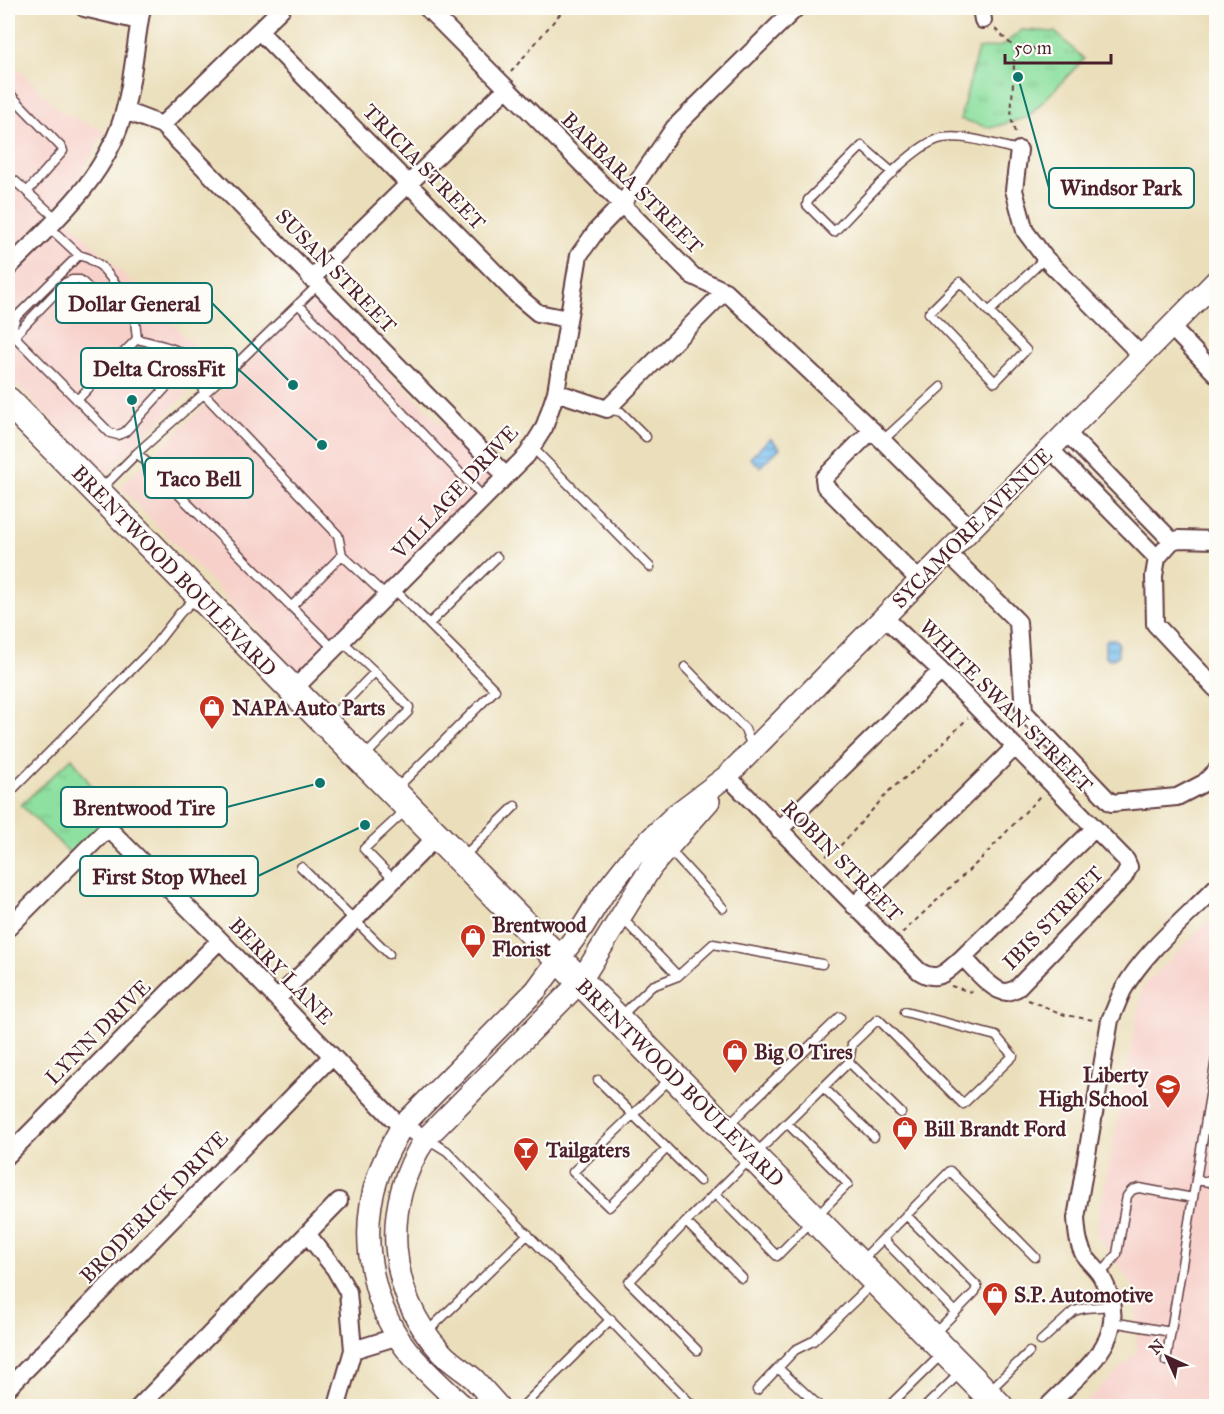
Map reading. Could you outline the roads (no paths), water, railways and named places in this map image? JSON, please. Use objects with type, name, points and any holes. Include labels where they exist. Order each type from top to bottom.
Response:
[{"type":"main road","name":"BRENTWOOD BOULEVARD","points":[[8,400],[292,691],[993,1400]]},
{"type":"street","points":[[8,268],[53,223],[96,173],[114,142],[125,111],[141,14],[84,8]]},
{"type":"street","points":[[162,125],[282,8]]},
{"type":"street","name":"BARBARA STREET","points":[[427,8],[693,276],[725,291],[970,528]]},
{"type":"street","name":"VILLAGE DRIVE","points":[[292,691],[527,455],[544,428],[556,392],[579,255],[597,230],[623,203],[674,128],[796,8]]},
{"type":"street","name":"TRICIA STREET","points":[[259,31],[525,302],[538,312],[568,319]]},
{"type":"street","points":[[315,282],[408,183],[507,88]]},
{"type":"street","name":"SUSAN STREET","points":[[125,111],[162,125],[506,476]]},
{"type":"street","points":[[1019,150],[1014,190],[1025,231],[1045,258],[1142,356]]},
{"type":"street","name":"SYCAMORE AVENUE","points":[[498,1407],[473,1379],[442,1354],[426,1333],[407,1299],[399,1274],[395,1244],[396,1213],[403,1185],[415,1154],[426,1137],[580,982],[652,866],[707,803],[727,776],[1216,281]]},
{"type":"street","points":[[556,392],[607,409],[725,291]]},
{"type":"street","points":[[1171,327],[1216,374]]},
{"type":"street","points":[[1067,433],[1172,541]]},
{"type":"street","points":[[877,436],[824,478],[825,486],[919,580]]},
{"type":"street","points":[[1050,449],[1157,558]]},
{"type":"street","points":[[1216,540],[1179,539],[1172,541],[1157,558],[1154,576],[1155,624],[1216,689]]},
{"type":"street","points":[[947,552],[1018,622],[1024,712],[1111,803],[1177,797],[1204,783],[1216,771]]},
{"type":"street","name":"WHITE SWAN STREET","points":[[884,616],[1095,828]]},
{"type":"street","points":[[780,830],[941,671]]},
{"type":"street","points":[[854,906],[1015,747]]},
{"type":"street","name":"SYCAMORE AVENUE","points":[[464,1407],[412,1357],[386,1316],[372,1272],[369,1226],[377,1178],[388,1149],[402,1126],[536,990],[604,893],[634,855],[675,815],[727,776]]},
{"type":"street","name":"ROBIN STREET","points":[[727,776],[854,906],[927,976],[941,976],[963,957]]},
{"type":"street","name":"BERRY LANE","points":[[8,928],[108,828],[278,998],[392,1118],[402,1126],[426,1137]]},
{"type":"street","points":[[963,957],[1095,828]]},
{"type":"street","name":"IBIS STREET","points":[[963,957],[1000,991],[1007,992],[1016,988],[1124,878],[1129,867],[1126,860],[1095,828]]},
{"type":"street","points":[[278,998],[437,836]]},
{"type":"street","points":[[1048,1407],[1104,1348],[1111,1333],[1111,1296],[1100,1273],[1084,1256],[1077,1237],[1076,1218],[1110,1020],[1134,973],[1216,887]]},
{"type":"street","name":"LYNN DRIVE","points":[[8,1155],[220,940]]},
{"type":"street","name":"BRODERICK DRIVE","points":[[8,1389],[332,1056]]},
{"type":"street","points":[[140,1407],[339,1201]]},
{"type":"street","points":[[308,1235],[335,1269],[348,1292],[353,1350],[337,1407]]},
{"type":"street","points":[[353,1350],[399,1336]]},
{"type":"lane","points":[[8,92],[63,151],[27,192]]},
{"type":"lane","points":[[893,173],[862,146],[808,200],[807,204],[834,232],[893,173],[931,142],[942,138],[958,137],[1019,150]]},
{"type":"lane","points":[[8,177],[27,192],[79,255],[101,266],[125,295],[135,320],[137,339]]},
{"type":"lane","points":[[79,255],[16,317],[12,329],[18,340],[110,433],[118,435],[125,432],[169,384],[178,351]]},
{"type":"lane","points":[[989,312],[1045,258]]},
{"type":"lane","points":[[15,335],[65,283],[72,280],[80,280],[111,309]]},
{"type":"lane","points":[[97,492],[298,304],[315,282]]},
{"type":"lane","points":[[960,282],[989,312],[1026,350],[995,382],[929,313],[960,282]]},
{"type":"lane","points":[[298,304],[484,498]]},
{"type":"lane","points":[[137,339],[178,351],[192,363],[204,394],[338,535],[342,555],[429,624],[495,690],[401,800],[364,849],[394,880]]},
{"type":"lane","points":[[77,400],[137,339]]},
{"type":"lane","points":[[877,436],[941,387]]},
{"type":"lane","points":[[607,409],[621,412],[646,436]]},
{"type":"lane","points":[[532,447],[650,567]]},
{"type":"lane","points":[[137,453],[292,606],[338,645],[375,672],[409,707],[408,712],[362,760]]},
{"type":"lane","points":[[292,606],[342,555]]},
{"type":"lane","points":[[429,624],[497,557]]},
{"type":"lane","points":[[8,794],[151,650],[180,613],[198,595]]},
{"type":"lane","points":[[686,667],[745,729],[753,749]]},
{"type":"lane","points":[[325,723],[375,672]]},
{"type":"lane","points":[[461,860],[514,806]]},
{"type":"lane","points":[[667,848],[723,908]]},
{"type":"lane","points":[[301,867],[389,954]]},
{"type":"lane","points":[[621,917],[678,976]]},
{"type":"lane","points":[[618,1019],[652,986],[678,976],[713,944],[822,964]]},
{"type":"lane","points":[[697,1350],[629,1282],[686,1222],[849,1062],[852,1044],[878,1019],[963,1104],[1013,1056],[996,1036],[905,1012]]},
{"type":"lane","points":[[724,1128],[840,1017]]},
{"type":"lane","points":[[1166,1361],[1216,1059]]},
{"type":"lane","points":[[849,1062],[901,1113]]},
{"type":"lane","points":[[667,1148],[609,1207],[573,1172],[673,1076]]},
{"type":"lane","points":[[598,1080],[700,1180]]},
{"type":"lane","points":[[823,1087],[874,1137]]},
{"type":"lane","points":[[716,1193],[777,1256],[848,1184],[787,1123]]},
{"type":"lane","points":[[426,1137],[447,1151],[611,1319],[692,1405],[690,1407]]},
{"type":"lane","points":[[758,1390],[795,1350],[813,1341],[867,1273],[883,1239],[950,1171],[1035,1257]]},
{"type":"lane","points":[[1196,1180],[1216,1183]]},
{"type":"lane","points":[[1100,1273],[1117,1254],[1127,1196],[1132,1190],[1139,1188],[1193,1198]]},
{"type":"lane","points":[[906,1215],[977,1286],[975,1292],[955,1312],[946,1353],[926,1407]]},
{"type":"lane","points":[[686,1222],[742,1278]]},
{"type":"lane","points":[[426,1333],[528,1234]]},
{"type":"lane","points":[[883,1239],[955,1312]]},
{"type":"lane","points":[[1041,1341],[1074,1311],[1085,1308],[1171,1332]]},
{"type":"lane","points":[[523,1407],[611,1319]]},
{"type":"lane","points":[[993,1400],[1029,1352]]},
{"type":"lane","points":[[889,1407],[946,1353]]},
{"type":"lane","points":[[778,1368],[819,1407]]},
{"type":"water","points":[[770,438],[780,448],[760,467],[750,458]]},
{"type":"water","points":[[1108,639],[1115,639],[1118,642],[1118,656],[1114,659],[1108,659],[1105,655],[1105,642]]},
{"type":"place","name":"Windsor Park","points":[[1018,77]]},
{"type":"place","name":"Dollar General","points":[[293,385]]},
{"type":"place","name":"Taco Bell","points":[[132,400]]},
{"type":"place","name":"Delta CrossFit","points":[[322,445]]},
{"type":"place","name":"NAPA Auto Parts","points":[[212,731]]},
{"type":"place","name":"Brentwood Tire","points":[[320,783]]},
{"type":"place","name":"First Stop Wheel","points":[[365,825]]},
{"type":"place","name":"Brentwood Florist","points":[[473,960]]},
{"type":"place","name":"Big O Tires","points":[[735,1075]]},
{"type":"place","name":"Liberty High School","points":[[1168,1110]]},
{"type":"place","name":"Bill Brandt Ford","points":[[905,1152]]},
{"type":"place","name":"Tailgaters","points":[[526,1173]]},
{"type":"place","name":"S.P. Automotive","points":[[995,1318]]}]
